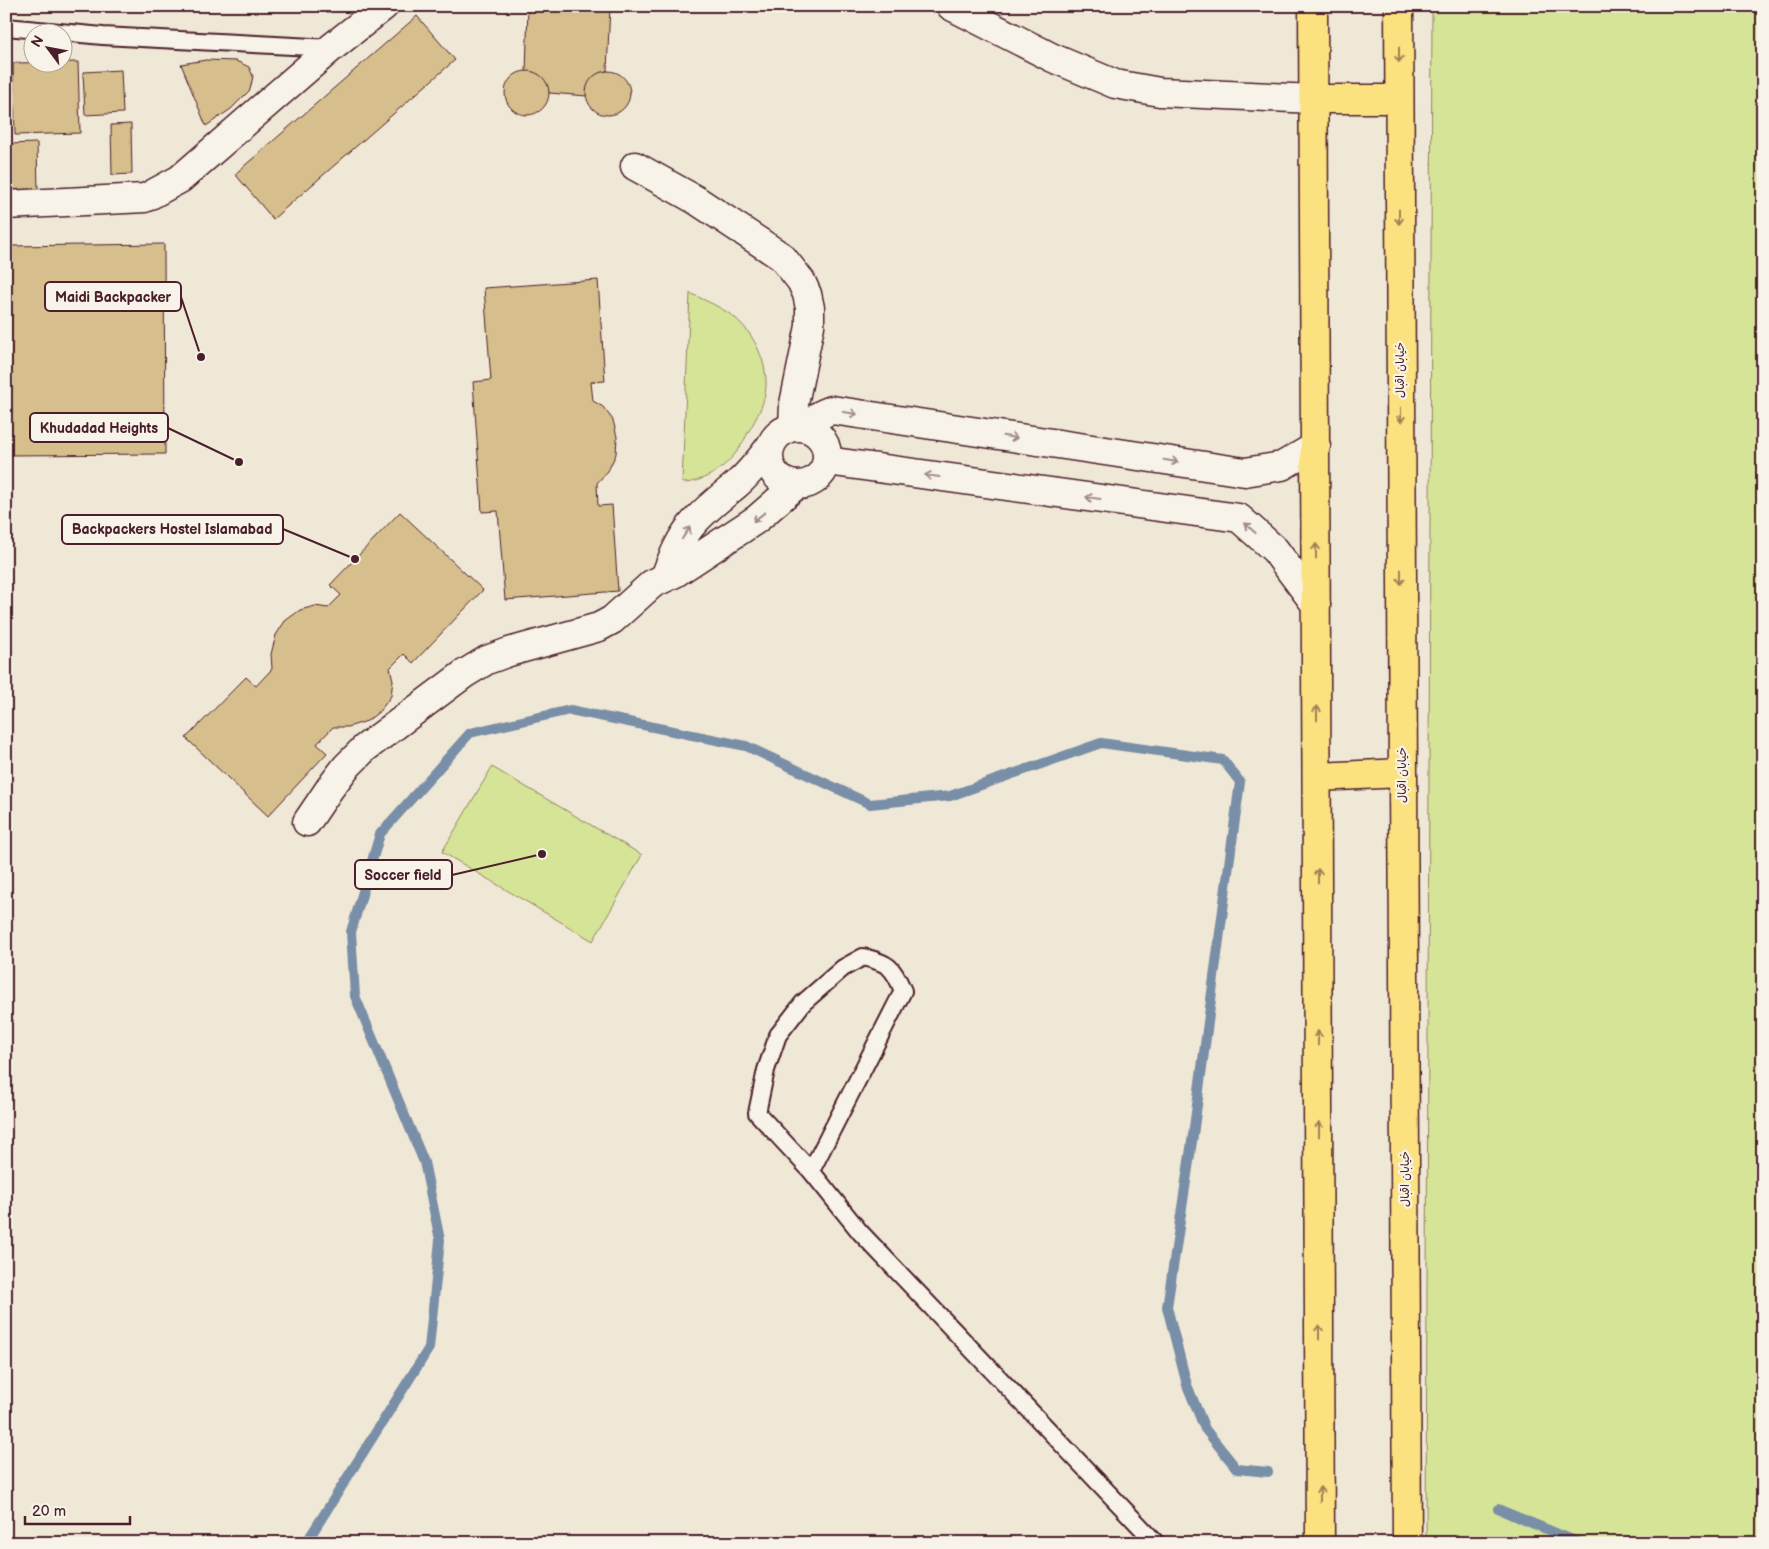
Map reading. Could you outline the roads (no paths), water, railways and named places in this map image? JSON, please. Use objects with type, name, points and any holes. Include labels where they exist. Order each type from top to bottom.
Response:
[{"type":"main road","points":[[1313,6],[1320,1543]]},
{"type":"main road","name":"خیابان اقبال","points":[[1399,6],[1407,1543]]},
{"type":"main road","points":[[1314,99],[1399,99]]},
{"type":"main road","points":[[1317,777],[1402,773]]},
{"type":"street","points":[[6,205],[144,198],[180,179],[331,48],[384,6]]},
{"type":"street","points":[[951,6],[1053,58],[1115,84],[1160,92],[1314,99]]},
{"type":"street","points":[[307,822],[346,767],[365,748],[464,674],[486,660],[599,627],[612,620],[652,584],[675,573],[757,519],[796,485],[812,481],[824,469],[827,461],[825,445],[821,438],[801,428],[794,404],[810,326],[810,308],[807,294],[801,281],[782,257],[696,200],[635,166]]},
{"type":"street","points":[[665,577],[676,548],[690,527],[708,507],[749,472],[778,434],[801,428],[821,413],[832,410],[1245,472],[1282,466],[1316,446]]},
{"type":"street","points":[[769,448],[768,456],[773,471],[782,480],[796,485]]},
{"type":"street","points":[[827,461],[1239,518],[1274,550],[1316,604]]},
{"type":"lane","points":[[6,27],[103,36],[331,48]]},
{"type":"lane","points":[[811,1170],[902,991],[896,973],[882,962],[863,957],[843,968],[803,1003],[778,1036],[766,1070],[757,1113],[811,1170],[860,1232],[1156,1543]]},
{"type":"waterway","points":[[306,1543],[429,1348],[440,1240],[424,1162],[355,996],[351,932],[380,834],[470,733],[570,710],[746,746],[870,804],[950,796],[1101,743],[1223,760],[1240,782],[1193,1135],[1167,1307],[1187,1385],[1205,1429],[1237,1469],[1268,1472]]},
{"type":"waterway","points":[[1498,1509],[1580,1543]]},
{"type":"place","name":"Maidi Backpacker","points":[[201,357]]},
{"type":"place","name":"Khudadad Heights","points":[[239,462]]},
{"type":"place","name":"Backpackers Hostel Islamabad","points":[[355,559]]},
{"type":"place","name":"Soccer field","points":[[542,854]]}]
